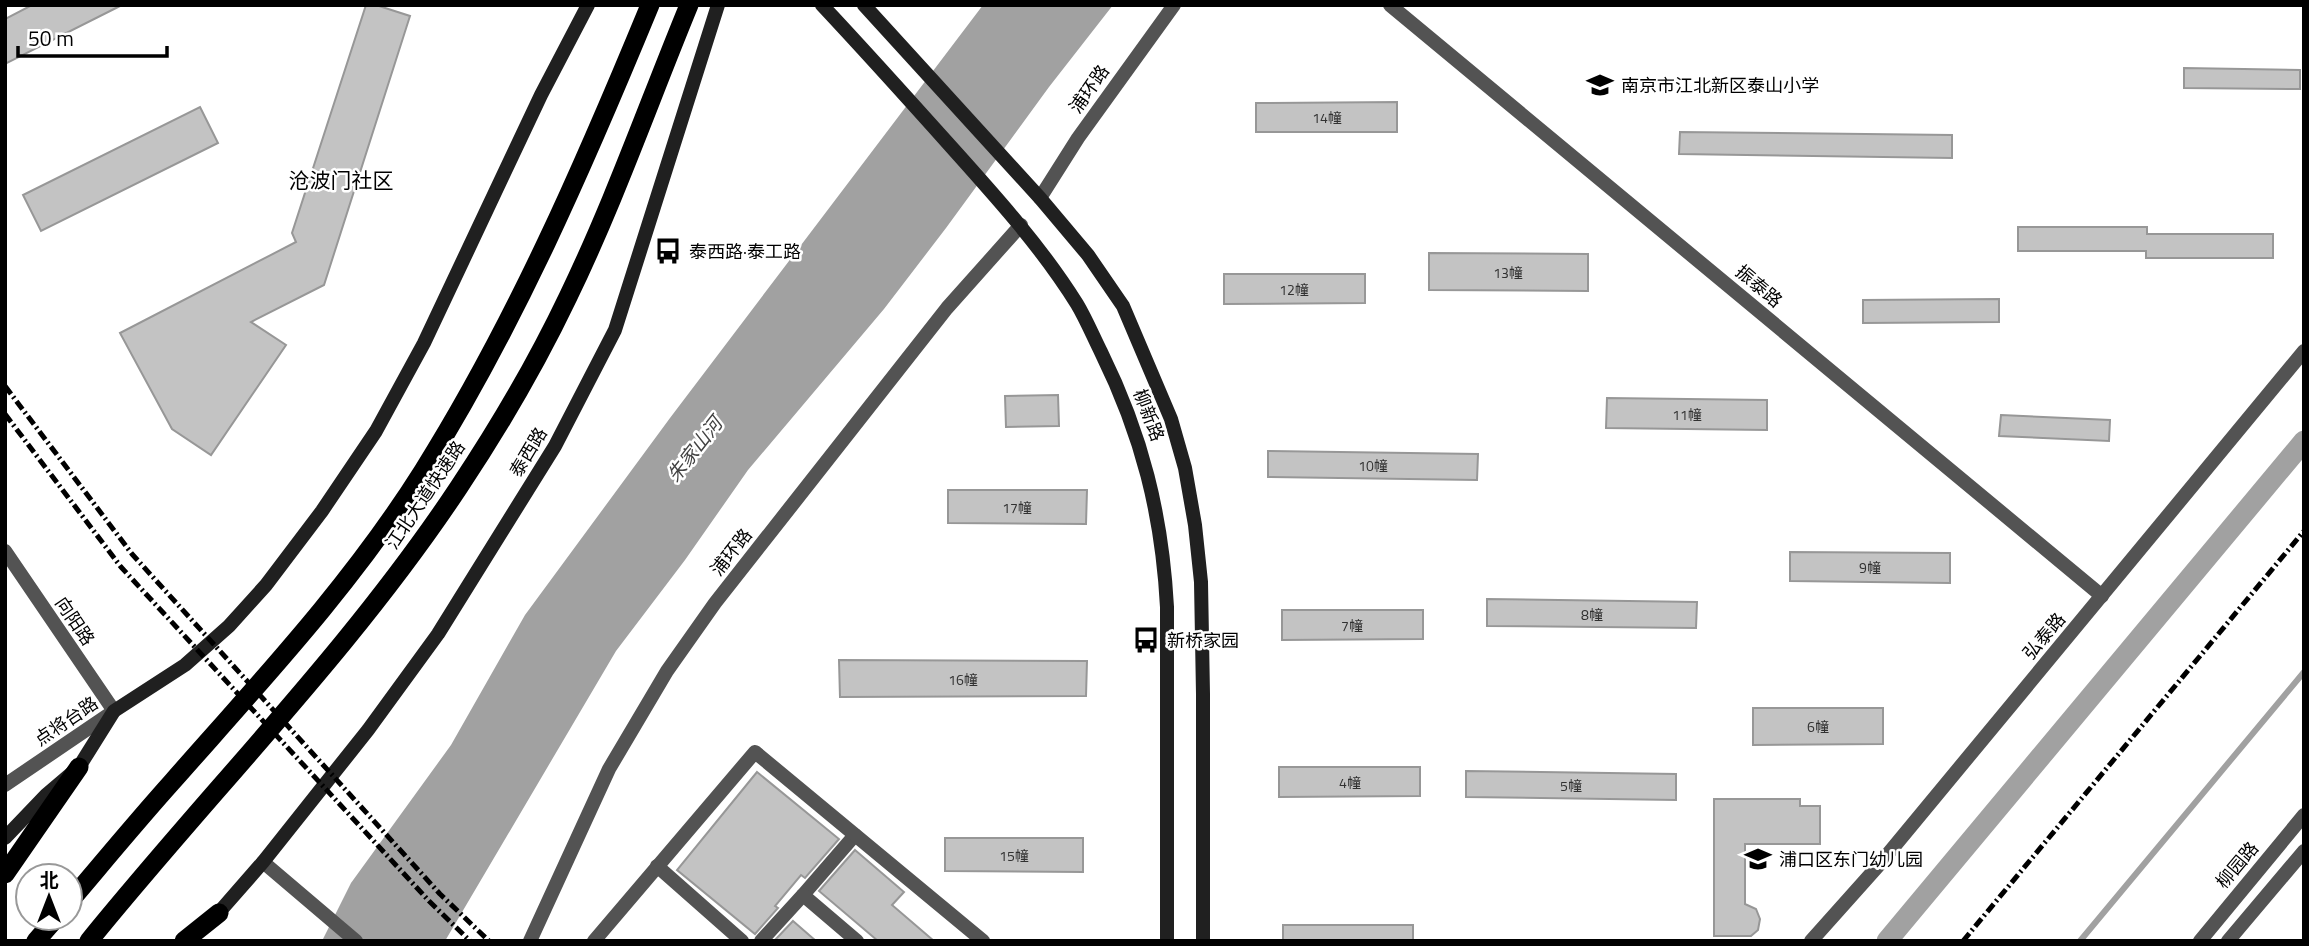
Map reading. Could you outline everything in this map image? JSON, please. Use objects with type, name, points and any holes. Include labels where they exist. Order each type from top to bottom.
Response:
[{"type":"highway","name":"江北大道快速路","points":[[84,885],[290,649],[422,473],[465,401],[553,233],[650,5]]},
{"type":"highway","name":"江北大道快速路","points":[[89,941],[190,820],[275,725],[381,595],[460,485],[514,396],[568,298],[689,5]]},
{"type":"highway","points":[[5,874],[79,767]]},
{"type":"highway","points":[[184,941],[219,912]]},
{"type":"main road","points":[[114,712],[185,665],[229,626],[267,585],[322,511],[368,442],[424,343],[541,95],[588,5]]},
{"type":"main road","name":"泰西路","points":[[262,862],[368,730],[438,634],[555,446],[615,330],[718,5]]},
{"type":"main road","name":"柳新路","points":[[822,5],[1021,225],[1077,305],[1114,380],[1138,438],[1159,519],[1165,558],[1167,941]]},
{"type":"main road","name":"柳新路","points":[[864,5],[1040,198],[1088,255],[1123,306],[1171,419],[1185,468],[1201,582],[1203,941]]},
{"type":"main road","name":"点将台路","points":[[5,838],[46,795],[79,767],[114,712]]},
{"type":"main road","points":[[195,941],[262,862]]},
{"type":"street","name":"浦环路","points":[[1040,198],[1086,128],[1174,5]]},
{"type":"street","name":"振泰路","points":[[1390,5],[2102,596]]},
{"type":"street","name":"浦环路","points":[[530,941],[608,769],[667,671],[715,603],[947,308],[1021,225]]},
{"type":"street","name":"弘泰路","points":[[1811,941],[1878,866],[2304,351]]},
{"type":"street","name":"向阳路","points":[[5,551],[114,712]]},
{"type":"street","name":"点将台路","points":[[5,785],[114,712]]},
{"type":"street","points":[[594,941],[755,752],[983,941]]},
{"type":"street","name":"柳园路","points":[[2200,941],[2304,815]]},
{"type":"street","points":[[761,941],[855,835]]},
{"type":"street","points":[[2228,941],[2304,851]]},
{"type":"street","points":[[262,862],[356,941]]},
{"type":"street","points":[[657,866],[742,941]]},
{"type":"street","points":[[803,895],[857,941]]},
{"type":"water","name":"朱家山河","points":[[983,5],[1113,5],[884,309],[748,470],[685,560],[616,651],[445,941],[322,941],[351,883],[451,745],[525,615],[670,418]]},
{"type":"building","points":[[32,5],[122,5],[5,64],[5,19]]},
{"type":"building","points":[[366,5],[376,5],[410,16],[324,285],[251,322],[286,345],[211,455],[172,429],[120,333],[296,242],[292,233]]},
{"type":"building","points":[[2184,68],[2300,70],[2300,89],[2184,88]]},
{"type":"building","points":[[1397,102],[1397,132],[1256,132],[1256,103]]},
{"type":"building","points":[[200,107],[218,143],[41,231],[23,195]]},
{"type":"building","points":[[1680,132],[1952,135],[1952,158],[1679,154]]},
{"type":"building","points":[[2018,227],[2147,227],[2147,234],[2273,234],[2273,258],[2146,258],[2146,251],[2018,251]]},
{"type":"building","points":[[1429,253],[1588,254],[1588,291],[1429,290]]},
{"type":"building","points":[[1224,274],[1365,274],[1365,303],[1224,304]]},
{"type":"building","points":[[1999,299],[1999,322],[1863,323],[1863,300]]},
{"type":"building","points":[[1058,395],[1059,426],[1006,427],[1005,396]]},
{"type":"building","points":[[1607,398],[1767,400],[1767,430],[1606,428]]},
{"type":"building","points":[[2001,415],[2110,420],[2109,441],[1999,436]]},
{"type":"building","points":[[1268,451],[1478,454],[1477,480],[1268,477]]},
{"type":"building","points":[[948,490],[1087,490],[1086,524],[948,523]]},
{"type":"building","points":[[1790,552],[1950,553],[1950,583],[1790,581]]},
{"type":"building","points":[[1487,599],[1697,602],[1696,628],[1487,626]]},
{"type":"building","points":[[1282,610],[1423,610],[1423,639],[1282,640]]},
{"type":"building","points":[[839,660],[1087,661],[1086,696],[840,697]]},
{"type":"building","points":[[1753,708],[1883,708],[1883,744],[1753,745]]},
{"type":"building","points":[[1279,767],[1420,767],[1420,796],[1279,797]]},
{"type":"building","points":[[1466,771],[1676,774],[1676,800],[1466,797]]},
{"type":"building","points":[[757,772],[839,839],[805,878],[801,875],[775,906],[778,908],[755,934],[677,870]]},
{"type":"building","points":[[1714,799],[1800,799],[1800,806],[1820,806],[1820,844],[1745,844],[1745,904],[1756,909],[1760,919],[1758,930],[1751,936],[1714,936]]},
{"type":"building","points":[[945,838],[1083,838],[1083,872],[945,871]]},
{"type":"building","points":[[855,850],[904,892],[892,905],[934,941],[878,941],[819,891]]},
{"type":"building","points":[[793,921],[816,941],[774,941]]},
{"type":"building","points":[[1283,925],[1413,925],[1413,941],[1283,941]]},
{"type":"waterway","points":[[1887,941],[2304,441]]},
{"type":"waterway","points":[[2080,941],[2304,672]]},
{"type":"railway","points":[[5,386],[132,554],[440,894],[489,941]]},
{"type":"railway","points":[[5,414],[121,567],[429,901],[470,941]]},
{"type":"railway","points":[[1963,941],[2304,531]]},
{"type":"place","name":"南京市江北新区泰山小学","points":[[1600,85]]},
{"type":"place","name":"泰西路·泰工路","points":[[668,251]]},
{"type":"place","name":"新桥家园","points":[[1146,640]]},
{"type":"place","name":"浦口区东门幼儿园","points":[[1758,859]]},
{"type":"district","name":"沧波门社区","points":[[341,180]]}]
